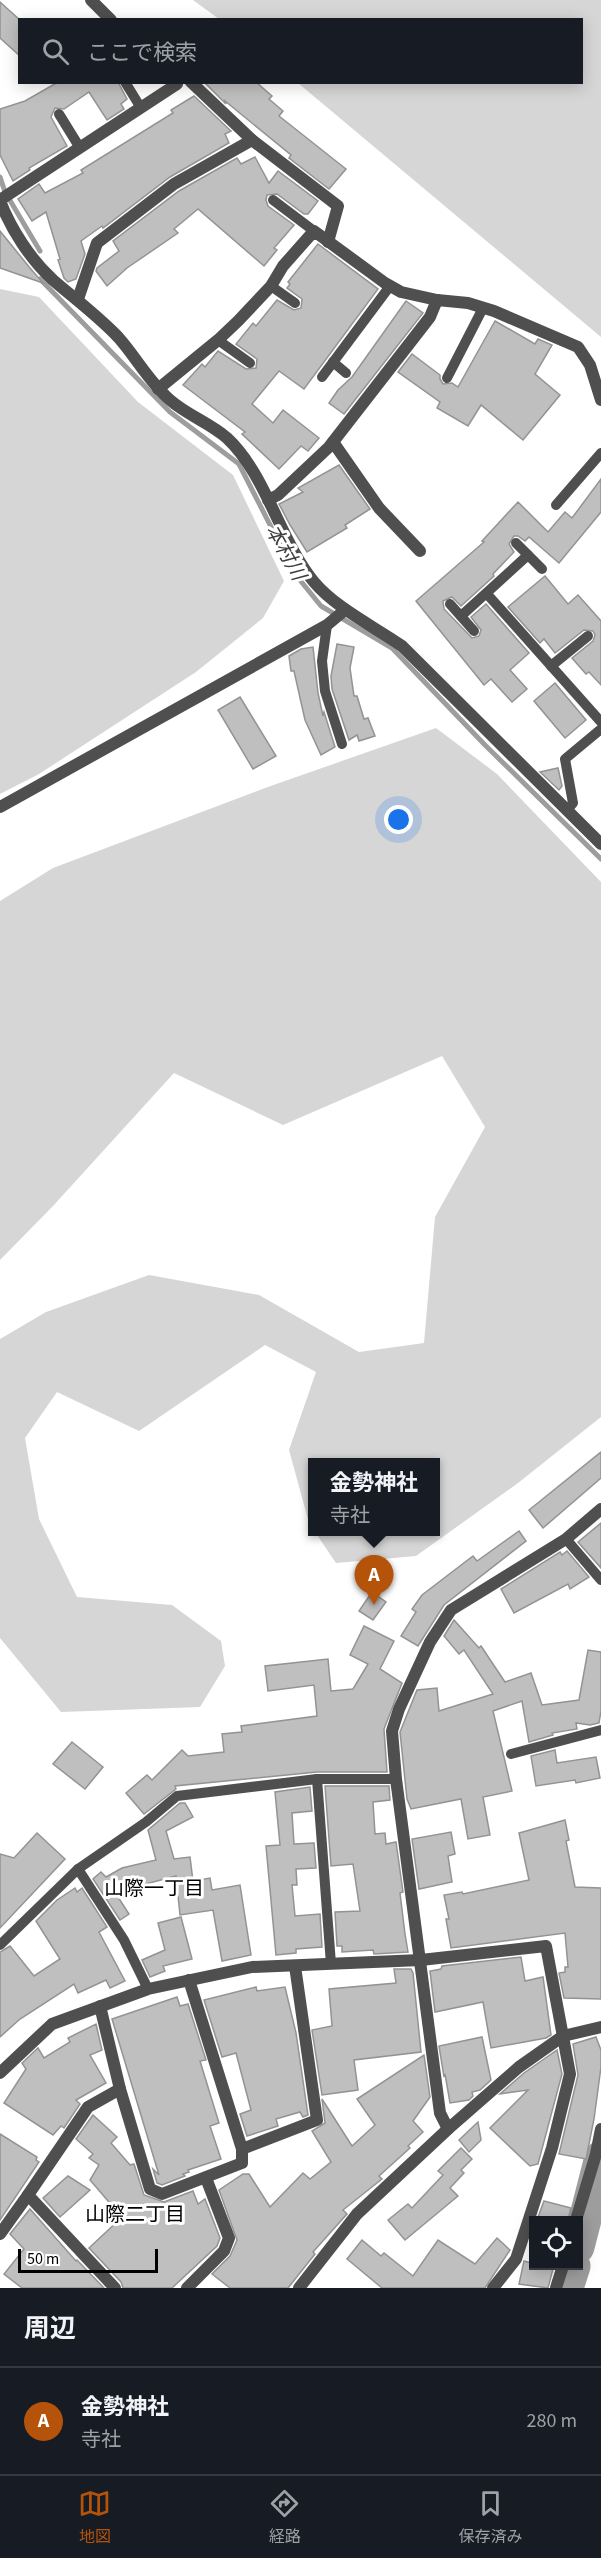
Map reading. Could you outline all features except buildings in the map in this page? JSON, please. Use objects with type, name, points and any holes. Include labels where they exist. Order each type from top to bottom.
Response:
[{"type":"street","points":[[91,0],[109,18]]},
{"type":"street","points":[[177,84],[0,200],[11,228],[51,278],[78,299],[118,338],[171,402],[226,437],[242,456],[282,529],[336,618]]},
{"type":"street","points":[[194,84],[252,140],[338,206],[328,242]]},
{"type":"street","points":[[78,299],[97,243],[174,184],[252,140]]},
{"type":"street","points":[[158,389],[218,340],[272,286],[283,266],[314,231],[401,292],[437,300],[468,303],[578,347],[591,365],[601,400]]},
{"type":"street","points":[[268,500],[278,495],[333,442],[430,316],[437,300]]},
{"type":"street","points":[[333,442],[379,508],[420,551]]},
{"type":"street","points":[[0,807],[336,618],[367,622],[402,646],[600,840]]},
{"type":"street","points":[[448,2130],[440,2113],[396,1779],[392,1731],[399,1708],[430,1642],[451,1610],[566,1539],[601,1509]]},
{"type":"street","points":[[0,2073],[52,2024],[148,1989],[252,1967],[421,1960],[546,1946],[570,2074],[552,2148],[516,2259],[493,2288]]},
{"type":"street","points":[[242,2149],[317,2120],[295,1966]]},
{"type":"street","points":[[100,2006],[120,2089],[150,2189],[162,2194],[242,2163],[242,2149],[189,1980]]},
{"type":"street","points":[[299,2288],[357,2214],[519,2067],[563,2036],[601,2027]]},
{"type":"street","points":[[0,2234],[88,2107],[120,2089]]},
{"type":"street","points":[[577,2216],[601,2129]]},
{"type":"street","points":[[188,2288],[224,2251],[229,2238],[206,2178]]},
{"type":"street","points":[[28,2195],[115,2288]]},
{"type":"street","points":[[556,2288],[561,2270]]},
{"type":"lane","points":[[126,84],[141,108]]},
{"type":"lane","points":[[59,114],[80,148]]},
{"type":"lane","points":[[273,200],[314,231]]},
{"type":"lane","points":[[272,286],[295,303]]},
{"type":"lane","points":[[322,377],[390,286]]},
{"type":"lane","points":[[447,378],[483,308]]},
{"type":"lane","points":[[218,340],[250,363]]},
{"type":"lane","points":[[333,362],[346,373]]},
{"type":"lane","points":[[556,505],[601,453]]},
{"type":"lane","points":[[516,543],[542,569]]},
{"type":"lane","points":[[461,616],[528,555]]},
{"type":"lane","points":[[487,594],[601,722]]},
{"type":"lane","points":[[450,604],[474,631]]},
{"type":"lane","points":[[336,618],[322,661],[325,691],[342,744]]},
{"type":"lane","points":[[551,666],[588,636]]},
{"type":"lane","points":[[567,810],[573,803],[565,759],[601,729]]},
{"type":"lane","points":[[566,1539],[601,1580]]},
{"type":"lane","points":[[511,1754],[601,1730]]},
{"type":"lane","points":[[317,1779],[331,1964]]},
{"type":"lane","points":[[0,1945],[78,1869],[146,1822],[177,1796],[317,1779],[396,1779]]},
{"type":"lane","points":[[78,1869],[124,1940],[148,1989]]},
{"type":"shaded area","points":[[193,0],[601,0],[601,337],[299,84],[583,84],[583,18],[218,18]]},
{"type":"shaded area","points":[[0,289],[39,297],[138,402],[233,475],[284,581],[263,618],[196,672],[39,774],[0,794]]},
{"type":"shaded area","points":[[436,728],[497,774],[601,882],[601,1417],[518,1483],[416,1556],[336,1563],[318,1536],[440,1536],[440,1458],[308,1458],[308,1519],[289,1450],[316,1372],[265,1345],[139,1431],[57,1392],[25,1438],[39,1519],[77,1597],[172,1605],[221,1641],[225,1666],[200,1707],[61,1712],[0,1638],[0,1339],[46,1312],[149,1275],[259,1295],[359,1352],[424,1343],[435,1217],[485,1127],[442,1056],[283,1125],[174,1073],[53,1206],[0,1260],[0,901],[53,868],[265,788]]},
{"type":"waterway","name":"本村川","points":[[0,177],[5,192],[40,251]]},
{"type":"waterway","name":"本村川","points":[[40,279],[170,412],[239,464],[295,574],[321,606],[392,648],[485,745],[601,859]]},
{"type":"waterway","name":"本村川","points":[[583,2227],[601,2157]]},
{"type":"waterway","name":"本村川","points":[[567,2288],[573,2270]]},
{"type":"place","name":"金勢神社","points":[[374,1605]]},
{"type":"district","name":"山際一丁目","points":[[154,1888]]},
{"type":"district","name":"山際二丁目","points":[[135,2214]]}]
